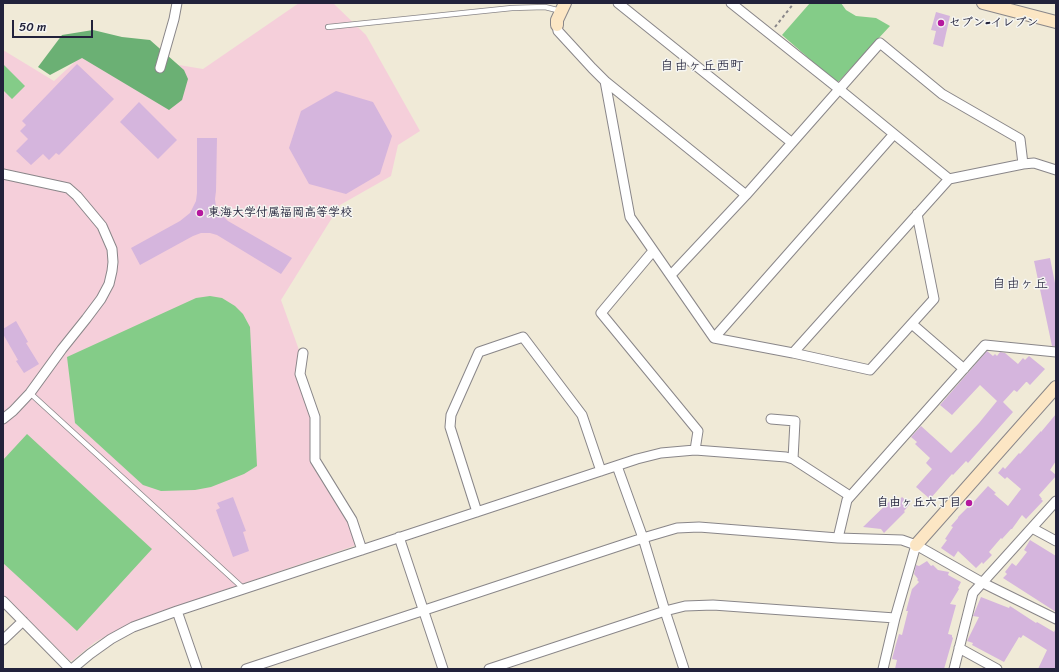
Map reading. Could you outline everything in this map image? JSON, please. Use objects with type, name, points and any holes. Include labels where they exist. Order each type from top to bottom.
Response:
[{"type":"street","points":[[160,68],[178,3]]},
{"type":"street","points":[[618,3],[791,142]]},
{"type":"street","points":[[731,3],[839,89],[948,179]]},
{"type":"street","points":[[983,3],[1056,22]]},
{"type":"street","points":[[563,7],[557,20],[558,31],[592,68],[605,81],[746,195]]},
{"type":"street","points":[[671,275],[746,195],[791,142],[880,43],[942,94],[1020,139],[1023,164]]},
{"type":"street","points":[[605,81],[630,217],[714,338],[870,370],[934,300],[917,214]]},
{"type":"street","points":[[714,338],[894,134]]},
{"type":"street","points":[[793,353],[948,179],[1034,163],[1056,170]]},
{"type":"street","points":[[3,174],[68,188],[77,196],[102,226],[112,249],[113,262],[109,284],[101,299],[30,393],[3,419]]},
{"type":"street","points":[[654,251],[601,313],[698,431],[695,450]]},
{"type":"street","points":[[912,324],[964,369]]},
{"type":"street","points":[[477,512],[450,427],[452,415],[479,352],[523,337],[582,415],[601,471]]},
{"type":"street","points":[[838,538],[847,500],[850,496],[985,345],[1056,352]]},
{"type":"street","points":[[303,353],[300,374],[315,417],[315,460],[352,520],[362,550]]},
{"type":"street","points":[[883,669],[895,618],[916,545],[1056,387]]},
{"type":"street","points":[[771,420],[794,421],[793,458]]},
{"type":"street","points":[[3,601],[71,669],[111,639],[133,627],[399,537],[637,459],[661,453],[695,450],[793,458],[850,496]]},
{"type":"street","points":[[617,466],[643,538],[684,669]]},
{"type":"street","points":[[954,669],[973,593],[1056,501]]},
{"type":"street","points":[[246,669],[677,528],[699,527],[838,538],[902,540],[916,545],[982,583],[1056,619]]},
{"type":"street","points":[[1032,528],[1056,541]]},
{"type":"street","points":[[399,537],[442,669]]},
{"type":"street","points":[[489,669],[665,611],[685,606],[713,605],[895,618]]},
{"type":"street","points":[[177,611],[197,669]]},
{"type":"street","points":[[3,640],[23,621]]},
{"type":"street","points":[[959,648],[997,669]]},
{"type":"lane","points":[[328,27],[512,8],[563,7]]},
{"type":"lane","points":[[30,393],[244,589]]},
{"type":"path","points":[[769,34],[794,3]]},
{"type":"shaded area","points":[[299,3],[333,3],[366,35],[420,131],[398,145],[391,176],[340,205],[281,300],[299,350],[311,419],[313,461],[348,522],[356,544],[354,546],[132,622],[95,642],[72,661],[69,660],[3,595],[3,50],[54,81],[91,47],[203,69]]},
{"type":"green space","points":[[810,3],[841,3],[846,10],[856,16],[876,18],[890,26],[839,81],[835,81],[782,35]]},
{"type":"green space","points":[[93,30],[122,37],[150,40],[184,70],[188,79],[182,100],[169,110],[82,58],[50,75],[38,67],[62,35]]},
{"type":"green space","points":[[3,64],[25,86],[12,99],[3,90]]},
{"type":"green space","points":[[210,296],[222,298],[235,306],[243,314],[250,327],[257,466],[244,474],[211,487],[195,490],[161,491],[143,485],[75,423],[67,357],[196,298]]},
{"type":"green space","points":[[27,434],[152,549],[77,631],[3,563],[3,460]]},
{"type":"building","name":"セブン-イレブン","points":[[936,12],[950,16],[943,47],[933,44],[936,31],[931,30]]},
{"type":"building","points":[[77,64],[114,99],[59,155],[56,153],[49,160],[43,154],[31,165],[16,151],[28,139],[20,131],[26,125],[22,121]]},
{"type":"building","points":[[336,91],[373,102],[392,136],[380,174],[346,194],[309,184],[289,148],[301,111]]},
{"type":"building","points":[[139,102],[177,140],[158,159],[120,122]]},
{"type":"building","points":[[197,138],[217,138],[216,207],[228,221],[292,258],[281,274],[217,235],[210,233],[201,233],[193,236],[140,265],[131,248],[180,221],[190,213],[196,201]]},
{"type":"building","points":[[1050,258],[1056,288],[1056,346],[1052,346],[1034,261]]},
{"type":"building","points":[[16,321],[28,342],[26,343],[39,364],[24,373],[16,361],[18,360],[3,334],[3,329]]},
{"type":"building","points":[[987,351],[993,356],[995,354],[997,356],[1000,352],[1005,353],[1018,364],[1023,358],[1025,360],[1029,356],[1045,369],[1030,385],[1026,382],[1017,392],[1014,390],[1003,402],[1013,412],[968,463],[966,461],[953,475],[952,474],[930,499],[916,487],[932,469],[926,463],[930,458],[915,444],[917,442],[911,437],[921,426],[951,453],[979,423],[997,401],[980,385],[952,415],[940,405]]},
{"type":"building","points":[[1056,414],[1056,461],[1050,470],[1056,476],[1039,495],[1043,501],[1026,519],[1022,515],[1012,529],[1002,539],[1001,538],[989,552],[992,555],[983,564],[982,562],[976,568],[958,551],[954,557],[941,548],[947,540],[945,539],[953,527],[951,526],[988,486],[996,493],[994,494],[1008,506],[1021,489],[1007,477],[1005,479],[998,473],[1003,467],[1005,469],[1019,453],[1020,454]]},
{"type":"building","points":[[233,497],[246,531],[243,532],[249,551],[233,557],[216,510],[220,508],[217,503]]},
{"type":"building","points":[[894,497],[898,501],[902,497],[910,504],[904,511],[905,512],[884,533],[881,529],[863,527]]},
{"type":"building","points":[[1030,540],[1056,556],[1056,612],[1003,578],[1007,574],[1005,572],[1012,563],[1016,566],[1027,552],[1024,550]]},
{"type":"building","points":[[927,561],[931,566],[933,565],[938,570],[949,572],[948,575],[961,582],[958,588],[959,589],[950,604],[956,605],[948,634],[952,635],[953,638],[944,669],[895,669],[897,660],[892,659],[896,644],[899,634],[902,635],[912,589],[919,582],[914,574],[916,565],[919,566]]},
{"type":"building","points":[[981,597],[1009,608],[1010,606],[1036,623],[1037,622],[1054,632],[1056,628],[1056,669],[1038,669],[1047,650],[1023,635],[1021,638],[1019,637],[1004,662],[972,645],[973,643],[967,641],[979,617],[973,616]]},
{"type":"place","name":"セブン-イレブン","points":[[941,23]]},
{"type":"place","name":"東海大学付属福岡高等学校","points":[[200,213]]},
{"type":"place","name":"自由ヶ丘六丁目","points":[[969,503]]},
{"type":"district","name":"自由ヶ丘西町","points":[[702,66]]},
{"type":"district","name":"自由ヶ丘","points":[[1020,284]]}]
